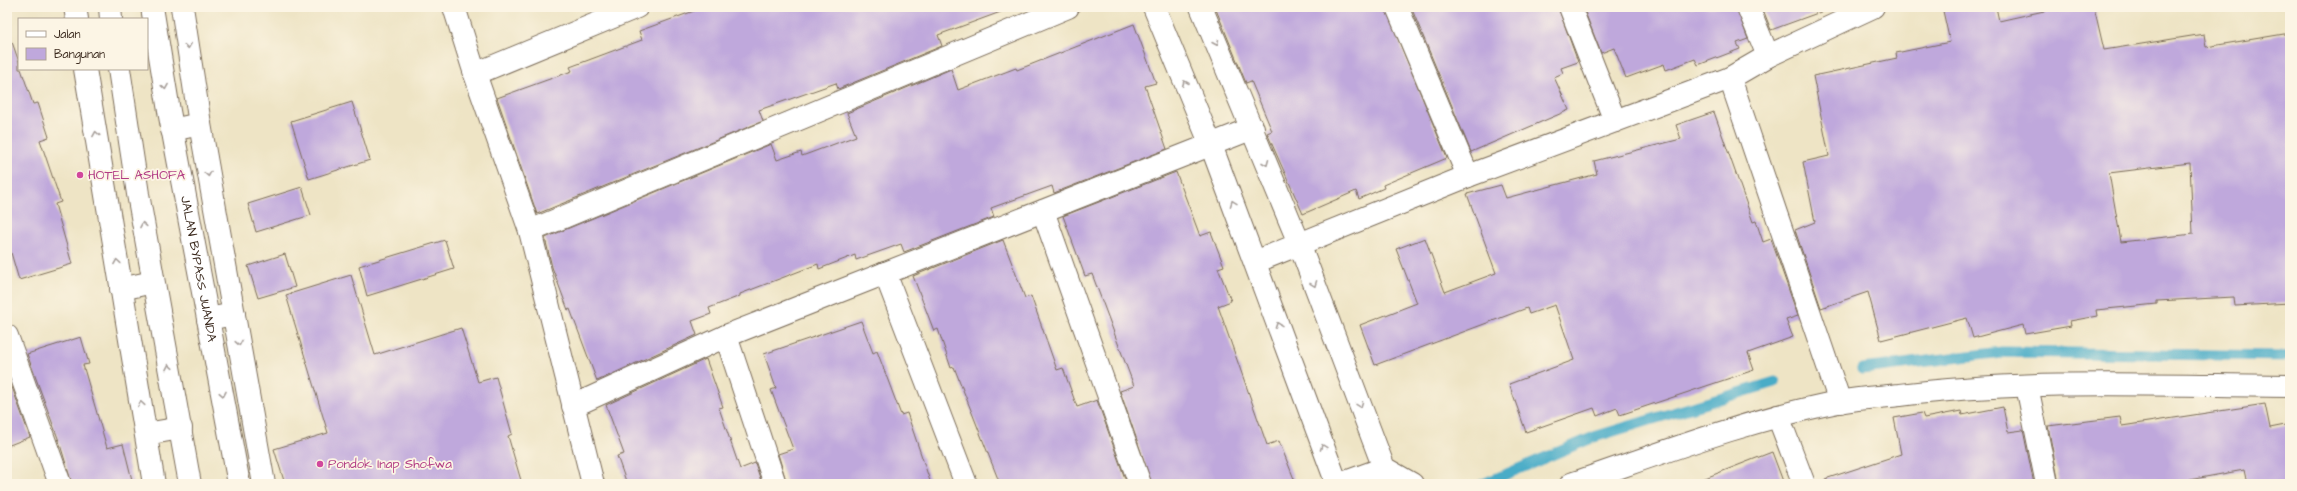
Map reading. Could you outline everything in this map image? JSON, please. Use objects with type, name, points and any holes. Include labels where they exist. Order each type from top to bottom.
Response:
[{"type":"main road","points":[[75,7],[77,18]]},
{"type":"main road","points":[[110,7],[111,18]]},
{"type":"main road","name":"JALAN BYPASS JUANDA","points":[[152,7],[172,130],[239,484]]},
{"type":"main road","points":[[182,7],[200,124],[264,484]]},
{"type":"main road","points":[[454,7],[475,74],[530,231],[572,406],[593,484]]},
{"type":"main road","points":[[475,74],[637,7]]},
{"type":"main road","points":[[530,231],[1068,7]]},
{"type":"main road","points":[[1154,7],[1211,145],[1337,484]]},
{"type":"main road","points":[[1201,7],[1253,128],[1299,243],[1384,468],[1409,482]]},
{"type":"main road","points":[[1397,7],[1468,176]]},
{"type":"main road","points":[[1570,7],[1615,121]]},
{"type":"main road","points":[[1748,7],[1768,56]]},
{"type":"main road","points":[[1255,262],[1468,176],[1730,78],[1768,56],[1873,7]]},
{"type":"main road","points":[[85,70],[154,484]]},
{"type":"main road","points":[[119,70],[153,282],[181,428],[190,484]]},
{"type":"main road","points":[[1730,78],[1840,402]]},
{"type":"main road","points":[[172,130],[200,124]]},
{"type":"main road","points":[[572,406],[726,336],[1253,128]]},
{"type":"main road","points":[[1043,211],[1140,484]]},
{"type":"main road","points":[[886,273],[966,484]]},
{"type":"main road","points":[[121,289],[153,282]]},
{"type":"main road","points":[[208,319],[234,314]]},
{"type":"main road","points":[[7,336],[60,484]]},
{"type":"main road","points":[[726,336],[775,484]]},
{"type":"main road","points":[[2027,386],[2047,484]]},
{"type":"main road","points":[[1571,484],[1703,439],[1778,416],[1840,402],[1956,388],[2027,386],[2290,386]]},
{"type":"main road","points":[[1778,416],[1804,484]]},
{"type":"main road","points":[[146,434],[181,428]]},
{"type":"main road","points":[[1340,484],[1384,468]]},
{"type":"building","points":[[705,7],[1006,7],[1006,10],[938,35],[942,46],[838,89],[836,83],[759,110],[763,121],[537,214],[497,98],[572,71],[570,67],[642,40],[639,31]]},
{"type":"building","points":[[1215,7],[1385,7],[1447,158],[1383,185],[1384,188],[1359,199],[1356,191],[1303,214],[1267,133],[1272,131],[1251,81],[1246,83]]},
{"type":"building","points":[[1411,7],[1558,7],[1578,62],[1561,68],[1563,73],[1554,77],[1569,110],[1471,152]]},
{"type":"building","points":[[1583,7],[1736,7],[1748,39],[1737,43],[1740,49],[1698,65],[1695,59],[1666,70],[1664,64],[1626,78],[1614,48],[1601,53]]},
{"type":"building","points":[[1762,7],[1826,7],[1826,10],[1771,30]]},
{"type":"building","points":[[1961,7],[1996,7],[1999,21],[2062,7],[2094,7],[2104,50],[2204,34],[2206,47],[2290,33],[2290,303],[2235,306],[2234,297],[2157,301],[2157,304],[2096,310],[2097,316],[2070,321],[2071,326],[2025,334],[2023,325],[1973,338],[1967,318],[1881,340],[1868,292],[1821,308],[1795,230],[1815,222],[1803,162],[1829,156],[1813,76],[1897,58],[1896,53],[1950,42],[1943,11]],"holes":[[[2190,163],[2193,234],[2121,242],[2109,173]]]},
{"type":"building","points":[[1134,24],[1156,83],[1145,86],[1167,149],[1054,193],[1052,186],[991,208],[994,217],[904,252],[901,244],[856,260],[855,255],[819,269],[818,264],[740,294],[740,296],[709,308],[711,314],[692,321],[697,335],[597,381],[570,309],[568,310],[552,267],[545,238],[771,144],[777,160],[801,152],[802,156],[856,136],[847,113],[951,69],[958,90],[1016,68],[1017,70]]},
{"type":"building","points":[[12,42],[18,59],[18,70],[21,70],[33,104],[38,103],[49,137],[40,140],[61,202],[55,204],[72,264],[19,280],[7,239],[7,43]]},
{"type":"building","points":[[352,102],[370,160],[309,179],[291,121]]},
{"type":"building","points":[[1714,112],[1753,222],[1756,221],[1763,242],[1771,239],[1798,316],[1786,320],[1793,337],[1748,353],[1754,370],[1620,415],[1617,408],[1597,416],[1594,408],[1526,432],[1509,384],[1574,360],[1555,305],[1529,314],[1527,308],[1375,365],[1360,325],[1417,303],[1396,249],[1425,238],[1445,292],[1496,273],[1467,194],[1501,185],[1506,198],[1597,174],[1594,161],[1681,139],[1676,125]]},
{"type":"building","points":[[1176,172],[1200,236],[1211,232],[1224,266],[1218,268],[1231,301],[1218,306],[1267,445],[1279,441],[1296,484],[1152,484],[1120,391],[1134,386],[1092,274],[1085,276],[1063,216]]},
{"type":"building","points":[[302,187],[311,215],[256,232],[248,204]]},
{"type":"building","points":[[445,240],[454,269],[367,296],[359,266]]},
{"type":"building","points":[[1003,240],[1025,298],[1031,296],[1057,370],[1063,368],[1077,407],[1097,400],[1127,484],[1000,484],[954,367],[951,368],[938,329],[934,331],[913,276]]},
{"type":"building","points":[[285,254],[295,287],[258,298],[248,266]]},
{"type":"building","points":[[351,275],[375,355],[461,328],[478,382],[496,377],[512,434],[508,436],[522,484],[285,484],[274,449],[328,433],[286,295]]},
{"type":"building","points":[[861,321],[873,353],[877,351],[901,415],[907,413],[931,484],[787,484],[778,454],[793,449],[771,390],[776,388],[764,354]]},
{"type":"building","points":[[81,337],[89,364],[83,365],[107,448],[123,444],[133,484],[72,484],[59,441],[27,354]]},
{"type":"building","points":[[706,359],[723,407],[719,408],[740,469],[755,463],[762,484],[627,484],[617,456],[624,454],[606,405]]},
{"type":"building","points":[[7,373],[30,437],[7,446]]},
{"type":"building","points":[[2265,404],[2270,428],[2290,424],[2290,484],[2247,484],[2244,470],[2167,484],[2059,484],[2048,426],[2120,417],[2122,426]]},
{"type":"building","points":[[2003,407],[2008,432],[2023,430],[2034,484],[1826,484],[1825,479],[1901,454],[1894,418],[1922,413],[1924,418],[1961,411],[1962,415]]},
{"type":"building","points":[[1772,452],[1784,484],[1695,484],[1695,482]]},
{"type":"waterway","points":[[1862,369],[2002,352],[2290,356]]},
{"type":"waterway","points":[[1483,484],[1594,437],[1775,382]]},
{"type":"place","name":"HOTEL ASHOFA","points":[[80,175]]},
{"type":"place","name":"Pondok Inap Shofwa","points":[[320,464]]}]
